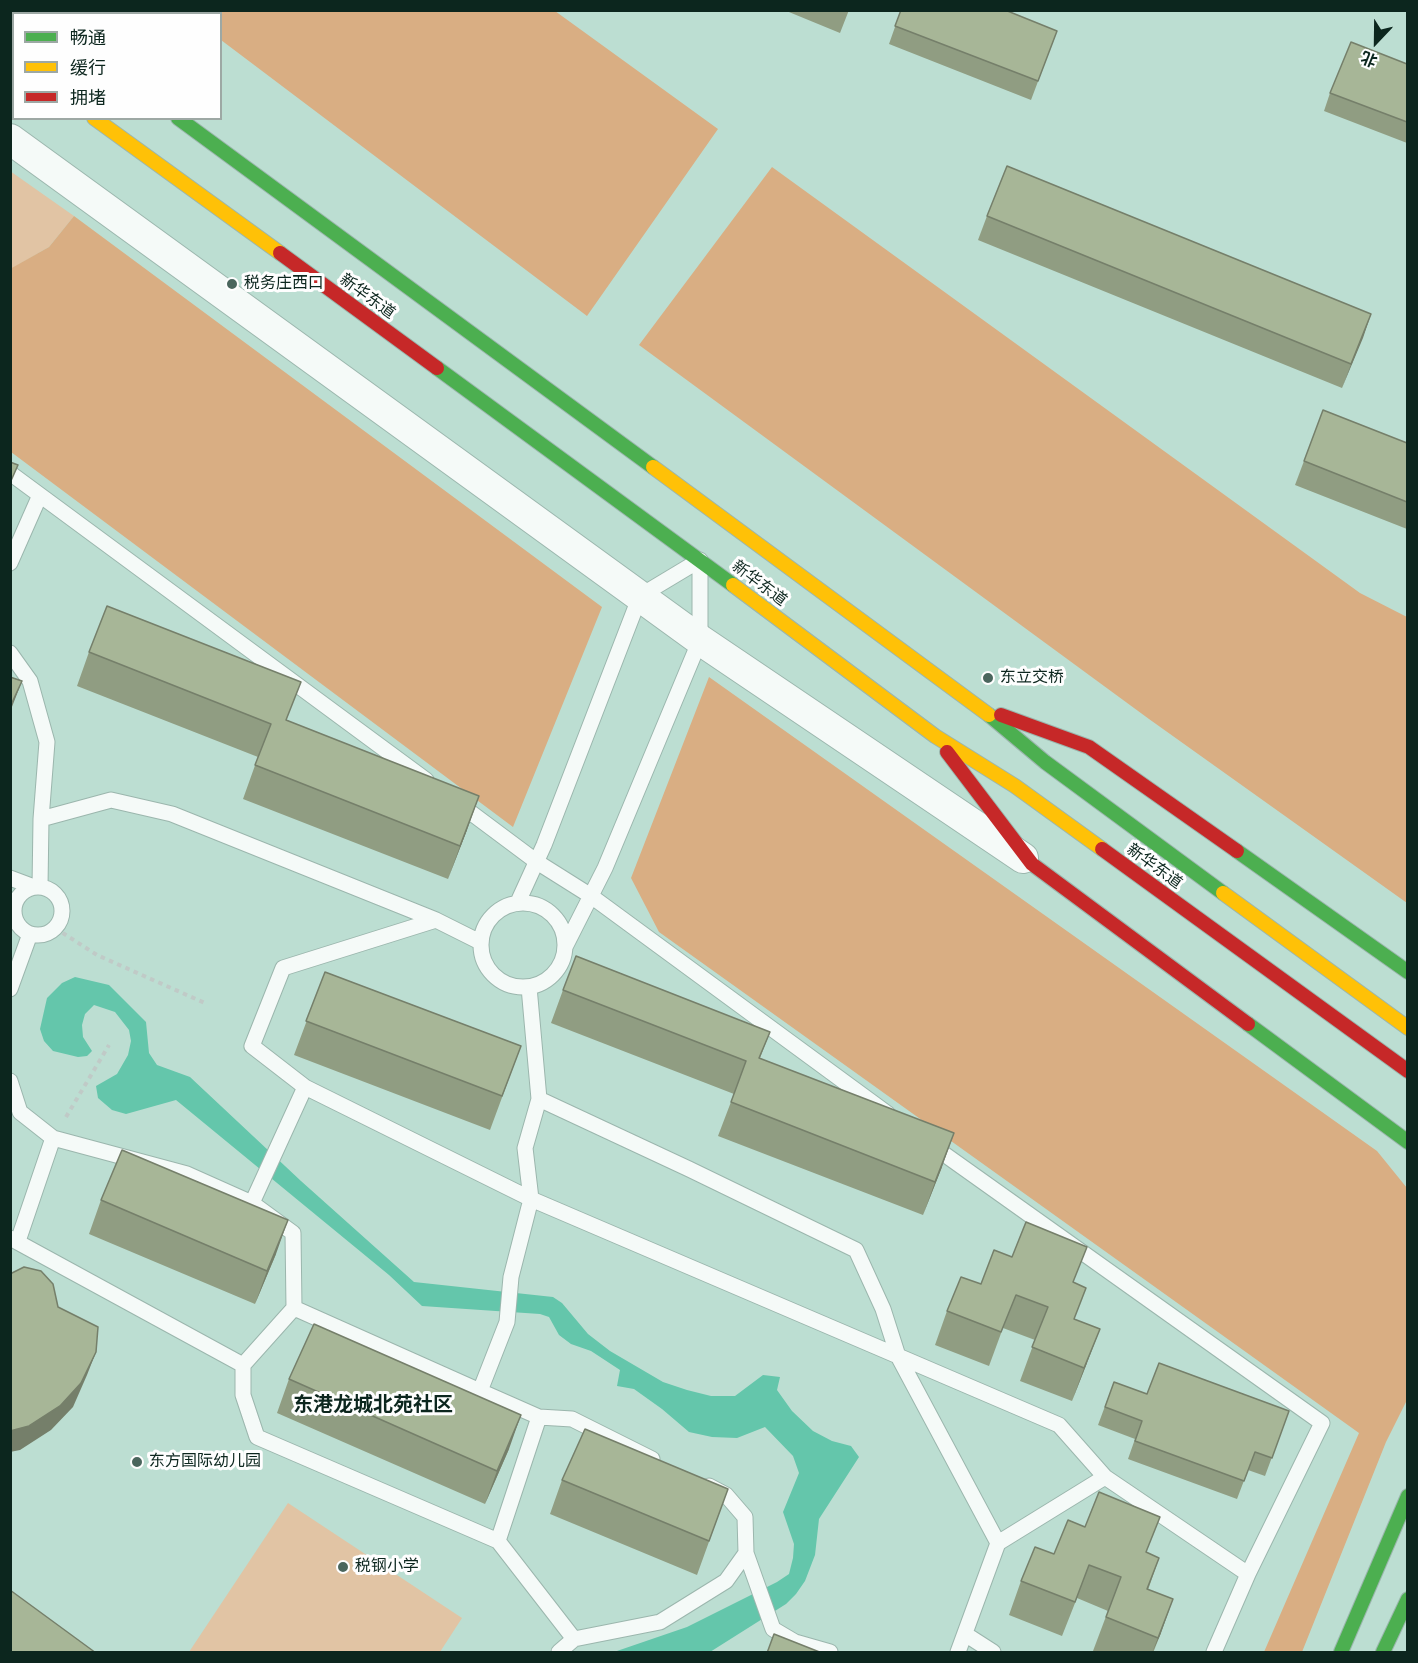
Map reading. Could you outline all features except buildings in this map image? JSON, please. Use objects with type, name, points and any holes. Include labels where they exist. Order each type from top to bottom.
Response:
[{"type":"main road","name":"新华东道","points":[[97,120],[700,561],[935,736],[1015,786],[1407,1071]]},
{"type":"main road","name":"新华东道","points":[[181,120],[980,707],[1045,762],[1407,1028]]},
{"type":"main road","points":[[980,707],[1089,747],[1407,972]]},
{"type":"main road","points":[[935,736],[1032,864],[1407,1142]]},
{"type":"main road","points":[[1341,1653],[1407,1496]]},
{"type":"main road","points":[[1383,1653],[1407,1599]]},
{"type":"street","points":[[10,139],[700,640],[1032,864]]},
{"type":"lane","points":[[10,473],[537,862],[591,896],[897,1120]]},
{"type":"lane","points":[[10,563],[40,495]]},
{"type":"lane","points":[[518,902],[537,862],[639,596],[700,561],[700,640],[605,868],[565,947],[562,961],[554,973],[542,982],[529,987],[516,987],[493,976],[481,954],[480,942],[484,927],[492,915],[504,906],[518,902],[532,903],[546,909],[557,919],[563,932],[565,947]]},
{"type":"lane","points":[[10,653],[30,681],[47,742],[37,887]]},
{"type":"lane","points":[[41,819],[111,800],[172,814],[436,920],[480,942]]},
{"type":"lane","points":[[10,878],[48,889],[59,899],[62,914],[55,928],[43,935],[30,934],[19,927],[12,915],[16,900],[21,894],[37,887]]},
{"type":"lane","points":[[436,920],[283,968],[252,1046],[305,1087],[531,1198],[1059,1425],[1105,1478],[1248,1574]]},
{"type":"lane","points":[[10,989],[30,934]]},
{"type":"lane","points":[[480,1391],[507,1322],[511,1277],[531,1198],[525,1148],[539,1099],[529,987]]},
{"type":"lane","points":[[10,1081],[20,1112],[53,1138],[187,1174],[252,1203],[293,1233],[294,1308],[243,1365],[243,1395],[258,1437],[498,1541],[574,1639]]},
{"type":"lane","points":[[252,1203],[305,1087]]},
{"type":"lane","points":[[539,1099],[855,1250],[883,1309],[898,1356],[998,1543]]},
{"type":"lane","points":[[916,1134],[1322,1423],[1248,1574],[1214,1653]]},
{"type":"lane","points":[[53,1138],[14,1240],[243,1365]]},
{"type":"lane","points":[[294,1308],[539,1417],[572,1419],[664,1464]]},
{"type":"lane","points":[[498,1541],[539,1417]]},
{"type":"lane","points":[[958,1653],[998,1543],[1105,1478]]},
{"type":"lane","points":[[695,1480],[726,1495],[745,1517],[746,1552],[773,1629],[795,1642],[830,1653]]},
{"type":"lane","points":[[559,1653],[574,1639],[660,1622],[726,1581],[746,1552]]},
{"type":"lane","points":[[965,1634],[993,1653]]},
{"type":"path","points":[[55,928],[97,955],[207,1004]]},
{"type":"path","points":[[53,1138],[109,1045]]},
{"type":"shaded area","points":[[182,11],[555,11],[718,129],[587,316],[222,41],[222,12]]},
{"type":"shaded area","points":[[772,167],[1360,593],[1407,617],[1407,903],[1149,719],[639,345]]},
{"type":"shaded area","points":[[10,171],[74,216],[49,247],[11,269]]},
{"type":"shaded area","points":[[74,216],[602,607],[513,827],[11,452],[10,269],[49,247]]},
{"type":"shaded area","points":[[709,677],[1377,1151],[1407,1188],[1407,1400],[1386,1442],[1302,1652],[1264,1652],[1359,1433],[659,932],[631,878]]},
{"type":"shaded area","points":[[75,977],[109,985],[146,1022],[149,1053],[157,1065],[190,1077],[414,1282],[553,1297],[562,1303],[588,1334],[610,1351],[663,1382],[687,1390],[711,1396],[735,1396],[763,1375],[780,1377],[777,1390],[792,1411],[813,1431],[832,1441],[851,1446],[859,1457],[819,1519],[815,1555],[805,1581],[796,1594],[786,1604],[710,1652],[614,1652],[687,1627],[789,1574],[794,1544],[783,1512],[799,1473],[793,1456],[765,1427],[737,1438],[712,1437],[689,1432],[634,1389],[617,1386],[620,1370],[591,1351],[571,1344],[559,1335],[549,1317],[540,1314],[422,1306],[389,1275],[176,1100],[126,1114],[112,1110],[98,1098],[96,1086],[117,1074],[128,1055],[131,1041],[129,1030],[115,1012],[94,1005],[85,1014],[82,1025],[83,1037],[92,1051],[87,1056],[78,1057],[53,1051],[44,1041],[40,1029],[47,998],[62,983]]},
{"type":"shaded area","points":[[288,1503],[462,1618],[440,1652],[189,1652]]},
{"type":"traffic: fast","points":[[181,120],[653,467]]},
{"type":"traffic: fast","points":[[437,368],[733,585]]},
{"type":"traffic: fast","points":[[989,715],[1045,762],[1223,893]]},
{"type":"traffic: fast","points":[[1237,851],[1408,972]]},
{"type":"traffic: fast","points":[[1248,1024],[1408,1142]]},
{"type":"traffic: fast","points":[[1341,1652],[1408,1496]]},
{"type":"traffic: fast","points":[[1383,1652],[1408,1599]]},
{"type":"traffic: slow","points":[[97,120],[280,253]]},
{"type":"traffic: slow","points":[[653,467],[989,715]]},
{"type":"traffic: slow","points":[[733,585],[935,736],[1015,786],[1102,849]]},
{"type":"traffic: slow","points":[[1223,893],[1408,1028]]},
{"type":"traffic: jam","points":[[280,253],[437,368]]},
{"type":"traffic: jam","points":[[1001,715],[1089,747],[1237,851]]},
{"type":"traffic: jam","points":[[947,752],[1032,864],[1248,1024]]},
{"type":"traffic: jam","points":[[1102,849],[1408,1071]]},
{"type":"place","name":"税务庄西口","points":[[232,284]]},
{"type":"place","name":"东立交桥","points":[[988,678]]},
{"type":"place","name":"东方国际幼儿园","points":[[137,1462]]},
{"type":"place","name":"税钢小学","points":[[343,1567]]},
{"type":"district","name":"东港龙城北苑社区","points":[[373,1406]]}]
